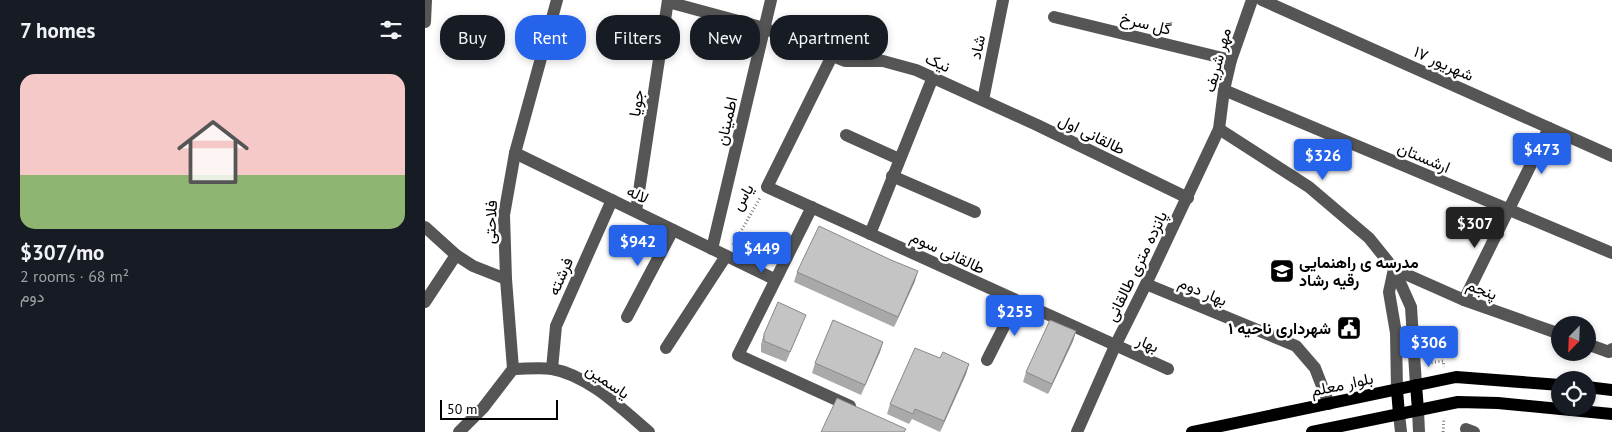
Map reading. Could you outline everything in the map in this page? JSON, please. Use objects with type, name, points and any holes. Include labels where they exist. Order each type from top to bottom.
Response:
[{"type":"main road","name":"بلوار معلم","points":[[1192,432],[1456,377],[1551,384]]},
{"type":"main road","points":[[1416,386],[1418,410]]},
{"type":"main road","points":[[1596,388],[1612,390]]},
{"type":"main road","points":[[1397,390],[1399,414]]},
{"type":"main road","points":[[1311,432],[1458,402],[1498,403],[1612,414]]},
{"type":"street","points":[[425,0],[425,21]]},
{"type":"street","name":"فلاحتی","points":[[513,369],[505,279],[504,215],[515,153],[557,0]]},
{"type":"street","name":"اطمینان","points":[[712,249],[771,0]]},
{"type":"street","name":"شاد","points":[[983,100],[1003,0]]},
{"type":"street","name":"مهر شریف","points":[[1219,129],[1224,90],[1231,60],[1252,0]]},
{"type":"street","name":"۱۷ شهریور","points":[[1262,0],[1612,156]]},
{"type":"street","name":"نیک","points":[[668,1],[770,30]]},
{"type":"street","name":"جویا","points":[[636,211],[668,1]]},
{"type":"street","name":"گل سرخ","points":[[1054,17],[1231,60]]},
{"type":"street","name":"یاس","points":[[767,187],[830,60]]},
{"type":"street","name":"نیک","points":[[842,60],[883,62],[917,70],[983,100]]},
{"type":"street","points":[[870,234],[933,77]]},
{"type":"street","name":"ارشستان","points":[[1224,90],[1612,253]]},
{"type":"street","name":"طالقانی اول","points":[[983,100],[1188,198]]},
{"type":"street","points":[[1464,300],[1549,128]]},
{"type":"street","points":[[1219,129],[1309,188],[1369,238],[1394,270],[1411,307],[1416,386]]},
{"type":"street","name":"پانزده متری طالقانی","points":[[1077,432],[1115,346],[1188,198],[1219,129]]},
{"type":"street","points":[[846,135],[899,159]]},
{"type":"street","name":"لاله","points":[[515,153],[774,279]]},
{"type":"street","points":[[892,176],[975,212]]},
{"type":"street","name":"طالقانی سوم","points":[[767,187],[1115,346]]},
{"type":"street","name":"فرشته","points":[[552,370],[556,326],[612,200]]},
{"type":"street","points":[[812,207],[774,279],[738,355],[862,412]]},
{"type":"street","points":[[627,317],[673,230]]},
{"type":"street","points":[[427,233],[456,255],[481,270],[505,279]]},
{"type":"street","points":[[425,302],[456,255]]},
{"type":"street","points":[[667,348],[726,256]]},
{"type":"street","points":[[1394,270],[1389,292],[1396,333],[1397,390]]},
{"type":"street","name":"پنجم","points":[[1394,270],[1464,300],[1551,331]]},
{"type":"street","name":"بهار دوم","points":[[1146,284],[1296,346],[1315,368],[1329,404]]},
{"type":"street","points":[[987,360],[1017,301]]},
{"type":"street","name":"بهار","points":[[1115,346],[1168,369]]},
{"type":"street","points":[[1596,347],[1609,352],[1612,349]]},
{"type":"street","points":[[459,432],[483,408],[513,369]]},
{"type":"street","name":"یاسمین","points":[[513,369],[552,370],[581,379],[622,409],[649,432]]},
{"type":"street","points":[[1418,410],[1419,432]]},
{"type":"street","points":[[1399,414],[1401,432]]},
{"type":"street","points":[[1083,418],[1090,432]]},
{"type":"path","name":"یاس","points":[[726,256],[767,187]]},
{"type":"building","points":[[819,226],[918,271],[898,317],[797,272]]},
{"type":"building","points":[[778,302],[806,315],[790,352],[764,341],[764,334]]},
{"type":"building","points":[[833,320],[883,342],[865,385],[815,363]]},
{"type":"building","points":[[1050,320],[1076,331],[1052,384],[1026,372]]},
{"type":"building","points":[[915,348],[940,358],[943,352],[969,364],[944,421],[915,409],[913,414],[890,404]]},
{"type":"building","points":[[837,398],[906,429],[904,432],[821,432]]},
{"type":"place","name":"مدرسه ی راهنمایی رقیه رشاد","points":[[1282,271]]},
{"type":"place","name":"شهرداری ناحیه ۱","points":[[1349,328]]}]
